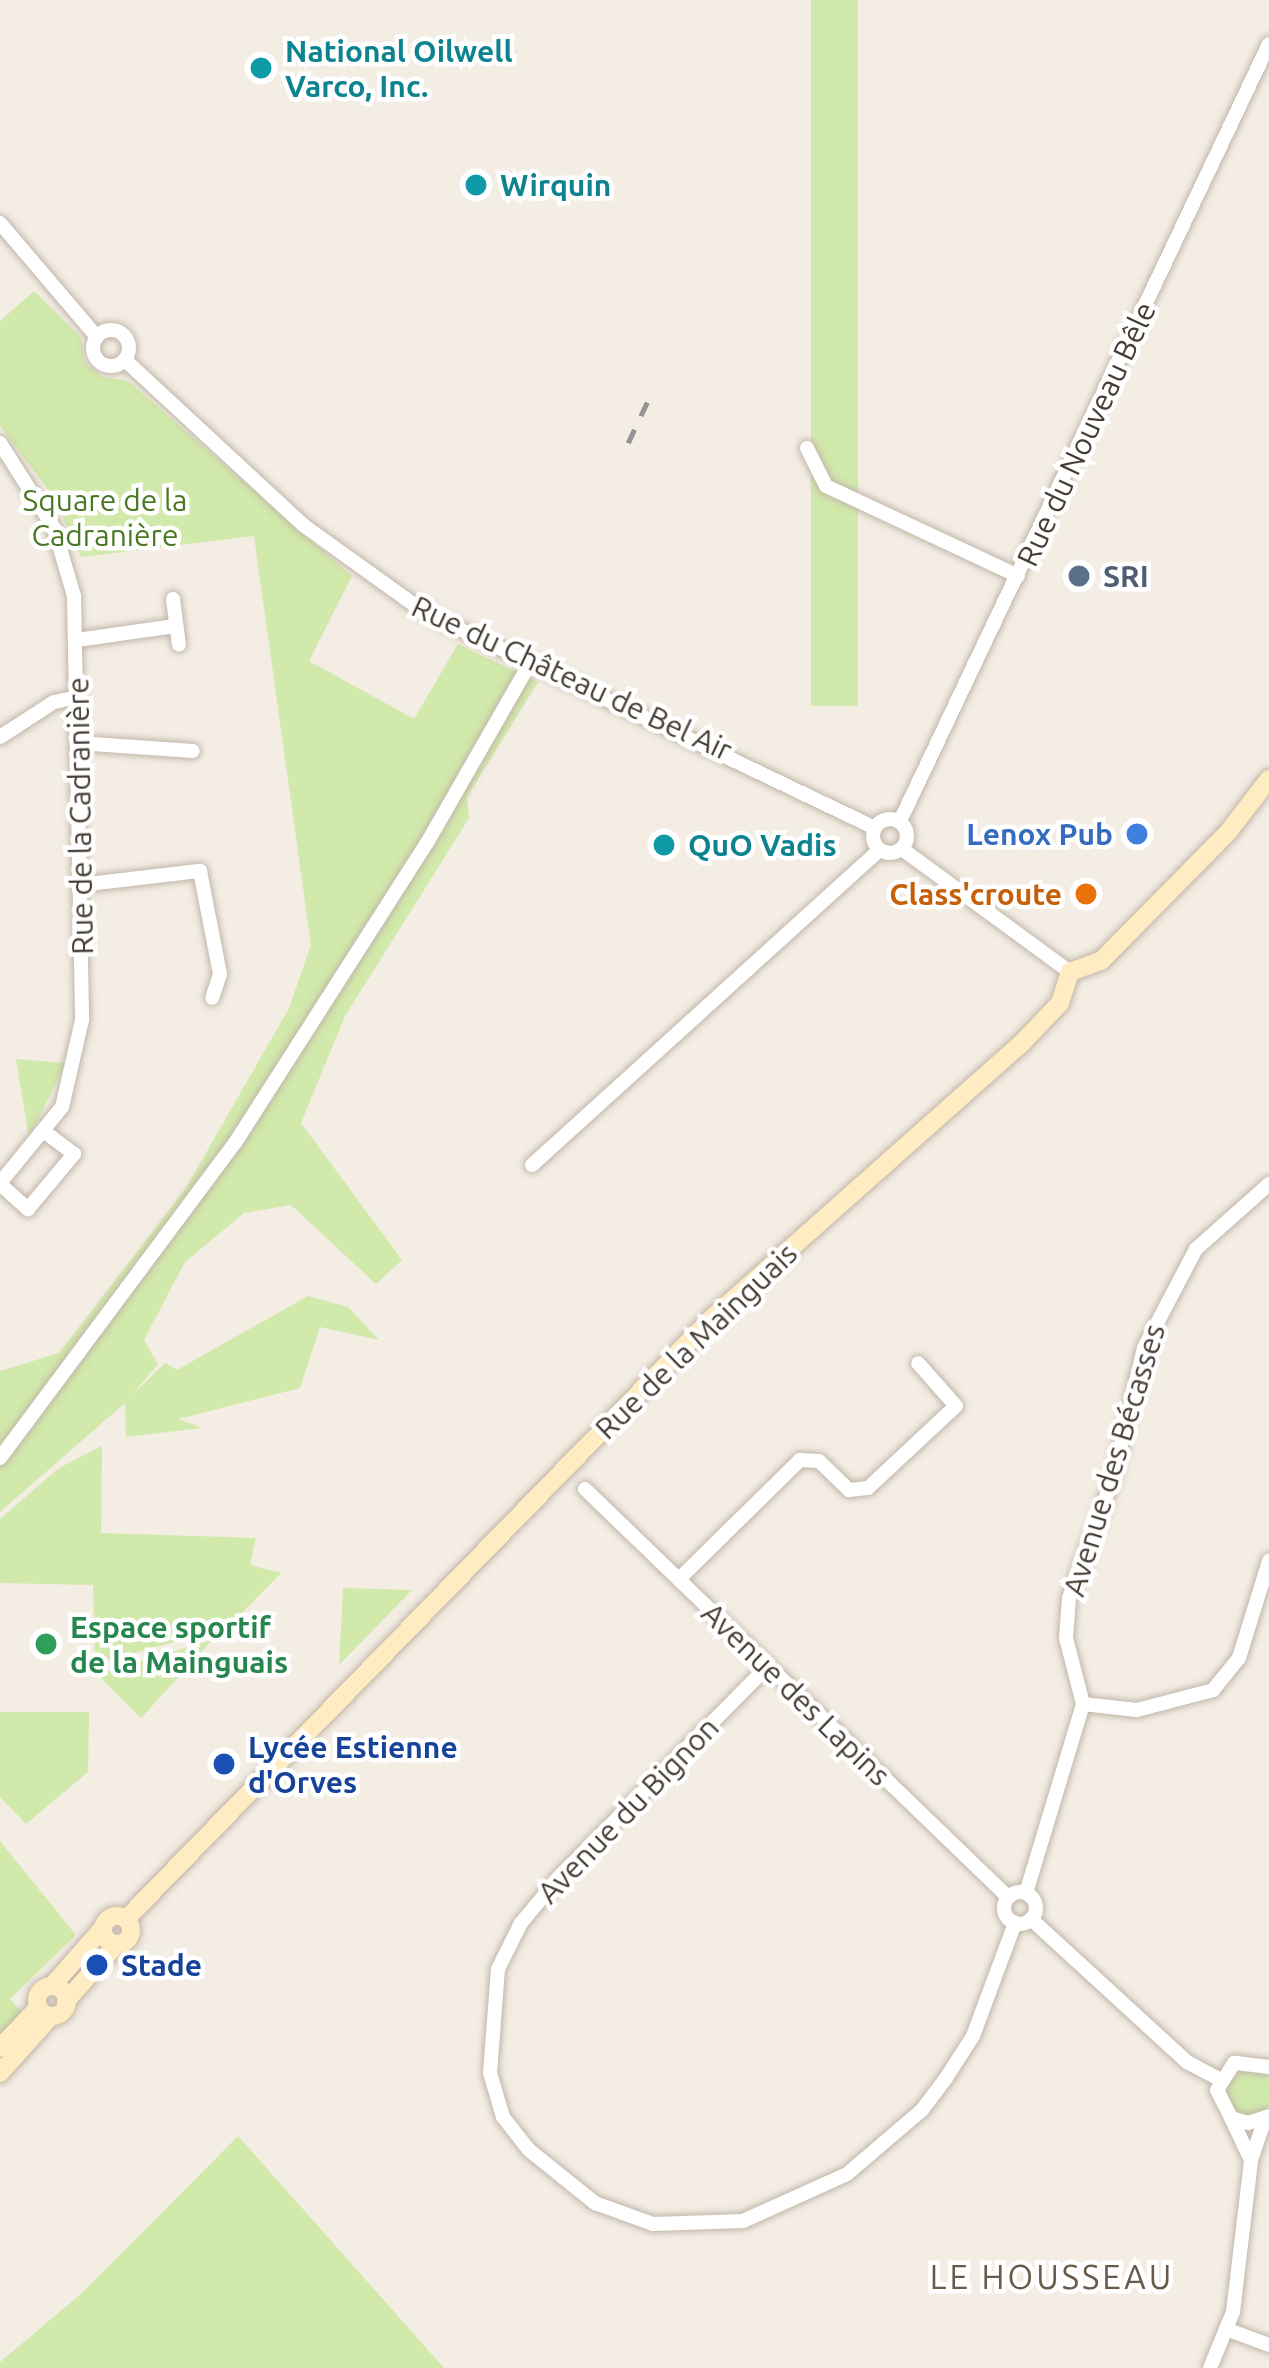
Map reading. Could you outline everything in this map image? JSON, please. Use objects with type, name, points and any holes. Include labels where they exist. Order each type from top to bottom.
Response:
[{"type":"street","name":"Rue du Nouveau Bêle","points":[[900,821],[1269,44]]},
{"type":"street","points":[[0,223],[97,338],[100,362],[125,360],[122,334],[97,338]]},
{"type":"street","name":"Rue du Château de Bel Air","points":[[125,360],[362,571],[530,663],[874,828]]},
{"type":"street","name":"Rue de la Cadranière","points":[[0,443],[60,543],[77,640],[81,1040],[46,1133],[0,1184]]},
{"type":"street","points":[[807,448],[826,486],[1018,576]]},
{"type":"street","points":[[173,599],[179,644]]},
{"type":"street","points":[[77,640],[176,626]]},
{"type":"street","points":[[0,1458],[235,1143],[428,843],[530,663]]},
{"type":"street","points":[[0,736],[54,702],[78,697]]},
{"type":"street","points":[[78,743],[193,751]]},
{"type":"street","points":[[532,1165],[879,850],[902,849],[1070,972],[1101,962],[1228,832],[1269,778]]},
{"type":"street","points":[[879,850],[874,828],[900,821],[908,835],[902,849]]},
{"type":"street","points":[[80,885],[200,871],[220,974],[212,998]]},
{"type":"street","name":"Rue de la Mainguais","points":[[126,1919],[711,1318],[1020,1046],[1060,1003],[1070,972]]},
{"type":"street","points":[[0,1184],[28,1209],[74,1154],[46,1133]]},
{"type":"street","name":"Avenue des Bécasses","points":[[1083,1704],[1066,1638],[1069,1598],[1113,1478],[1144,1348],[1196,1249],[1269,1184]]},
{"type":"street","points":[[679,1579],[800,1460],[820,1460],[849,1490],[868,1488],[956,1406],[918,1363]]},
{"type":"street","name":"Avenue des Lapins","points":[[585,1489],[1008,1897]]},
{"type":"street","points":[[1026,1893],[1083,1704],[1137,1710],[1214,1690],[1239,1658],[1269,1561]]},
{"type":"street","name":"Avenue du Bignon","points":[[766,1668],[562,1874],[521,1923],[498,1969],[490,2073],[503,2117],[530,2150],[595,2203],[653,2224],[743,2221],[847,2174],[922,2110],[946,2078],[973,2036],[1023,1921]]},
{"type":"street","points":[[1026,1893],[1008,1897],[1005,1912],[1023,1921],[1187,2062],[1219,2079]]},
{"type":"street","points":[[1023,1921],[1035,1905],[1026,1893]]},
{"type":"street","points":[[0,2073],[111,1917],[126,1919],[130,1934],[59,1994]]},
{"type":"street","points":[[103,1928],[117,1944]]},
{"type":"street","points":[[0,2048],[44,2012]]},
{"type":"street","points":[[1251,2159],[1218,2101],[1219,2079],[1234,2063],[1268,2064]]},
{"type":"street","points":[[1210,2368],[1226,2329],[1251,2159],[1267,2118],[1231,2118]]},
{"type":"street","points":[[1226,2329],[1269,2345]]},
{"type":"green space","points":[[811,0],[858,0],[858,706],[811,706]]},
{"type":"green space","name":"Square de la Cadranière","points":[[34,291],[81,337],[84,362],[103,377],[128,381],[352,576],[309,661],[414,719],[458,644],[538,682],[467,797],[469,818],[345,1016],[301,1123],[402,1260],[376,1284],[291,1205],[244,1213],[185,1262],[144,1340],[158,1364],[131,1396],[165,1363],[177,1370],[308,1296],[348,1307],[379,1340],[320,1327],[300,1388],[178,1419],[202,1428],[126,1437],[125,1403],[0,1512],[0,1371],[59,1353],[186,1188],[289,1008],[311,945],[254,536],[81,557],[53,496],[0,426],[0,321]]},
{"type":"green space","points":[[16,1059],[66,1063],[29,1138]]},
{"type":"green space","points":[[102,1446],[101,1533],[256,1538],[250,1565],[281,1573],[228,1627],[95,1664],[93,1585],[0,1583],[0,1519],[59,1468]]},
{"type":"green space","points":[[343,1589],[412,1590],[339,1665]]},
{"type":"green space","points":[[212,1640],[141,1718],[102,1679],[102,1673]]},
{"type":"green space","points":[[0,1712],[89,1712],[88,1772],[26,1824],[0,1797]]},
{"type":"green space","points":[[0,1841],[76,1935],[10,1999],[43,2036],[0,2084]]},
{"type":"green space","points":[[1248,2067],[1266,2074],[1273,2092],[1266,2110],[1248,2117],[1230,2110],[1223,2092],[1230,2074]]},
{"type":"green space","points":[[238,2136],[444,2368],[0,2368],[0,2362],[81,2294]]},
{"type":"railway","points":[[628,443],[651,394]]},
{"type":"place","name":"National Oilwell Varco, Inc.","points":[[261,68]]},
{"type":"place","name":"Wirquin","points":[[476,185]]},
{"type":"place","name":"SRI","points":[[1079,576]]},
{"type":"place","name":"Lenox Pub","points":[[1137,834]]},
{"type":"place","name":"QuO Vadis","points":[[664,845]]},
{"type":"place","name":"Class'croute","points":[[1086,894]]},
{"type":"place","name":"Espace sportif de la Mainguais","points":[[46,1644]]},
{"type":"place","name":"Lycée Estienne d'Orves","points":[[224,1764]]},
{"type":"place","name":"Stade","points":[[97,1965]]},
{"type":"district","name":"LE HOUSSEAU","points":[[1052,2277]]}]
